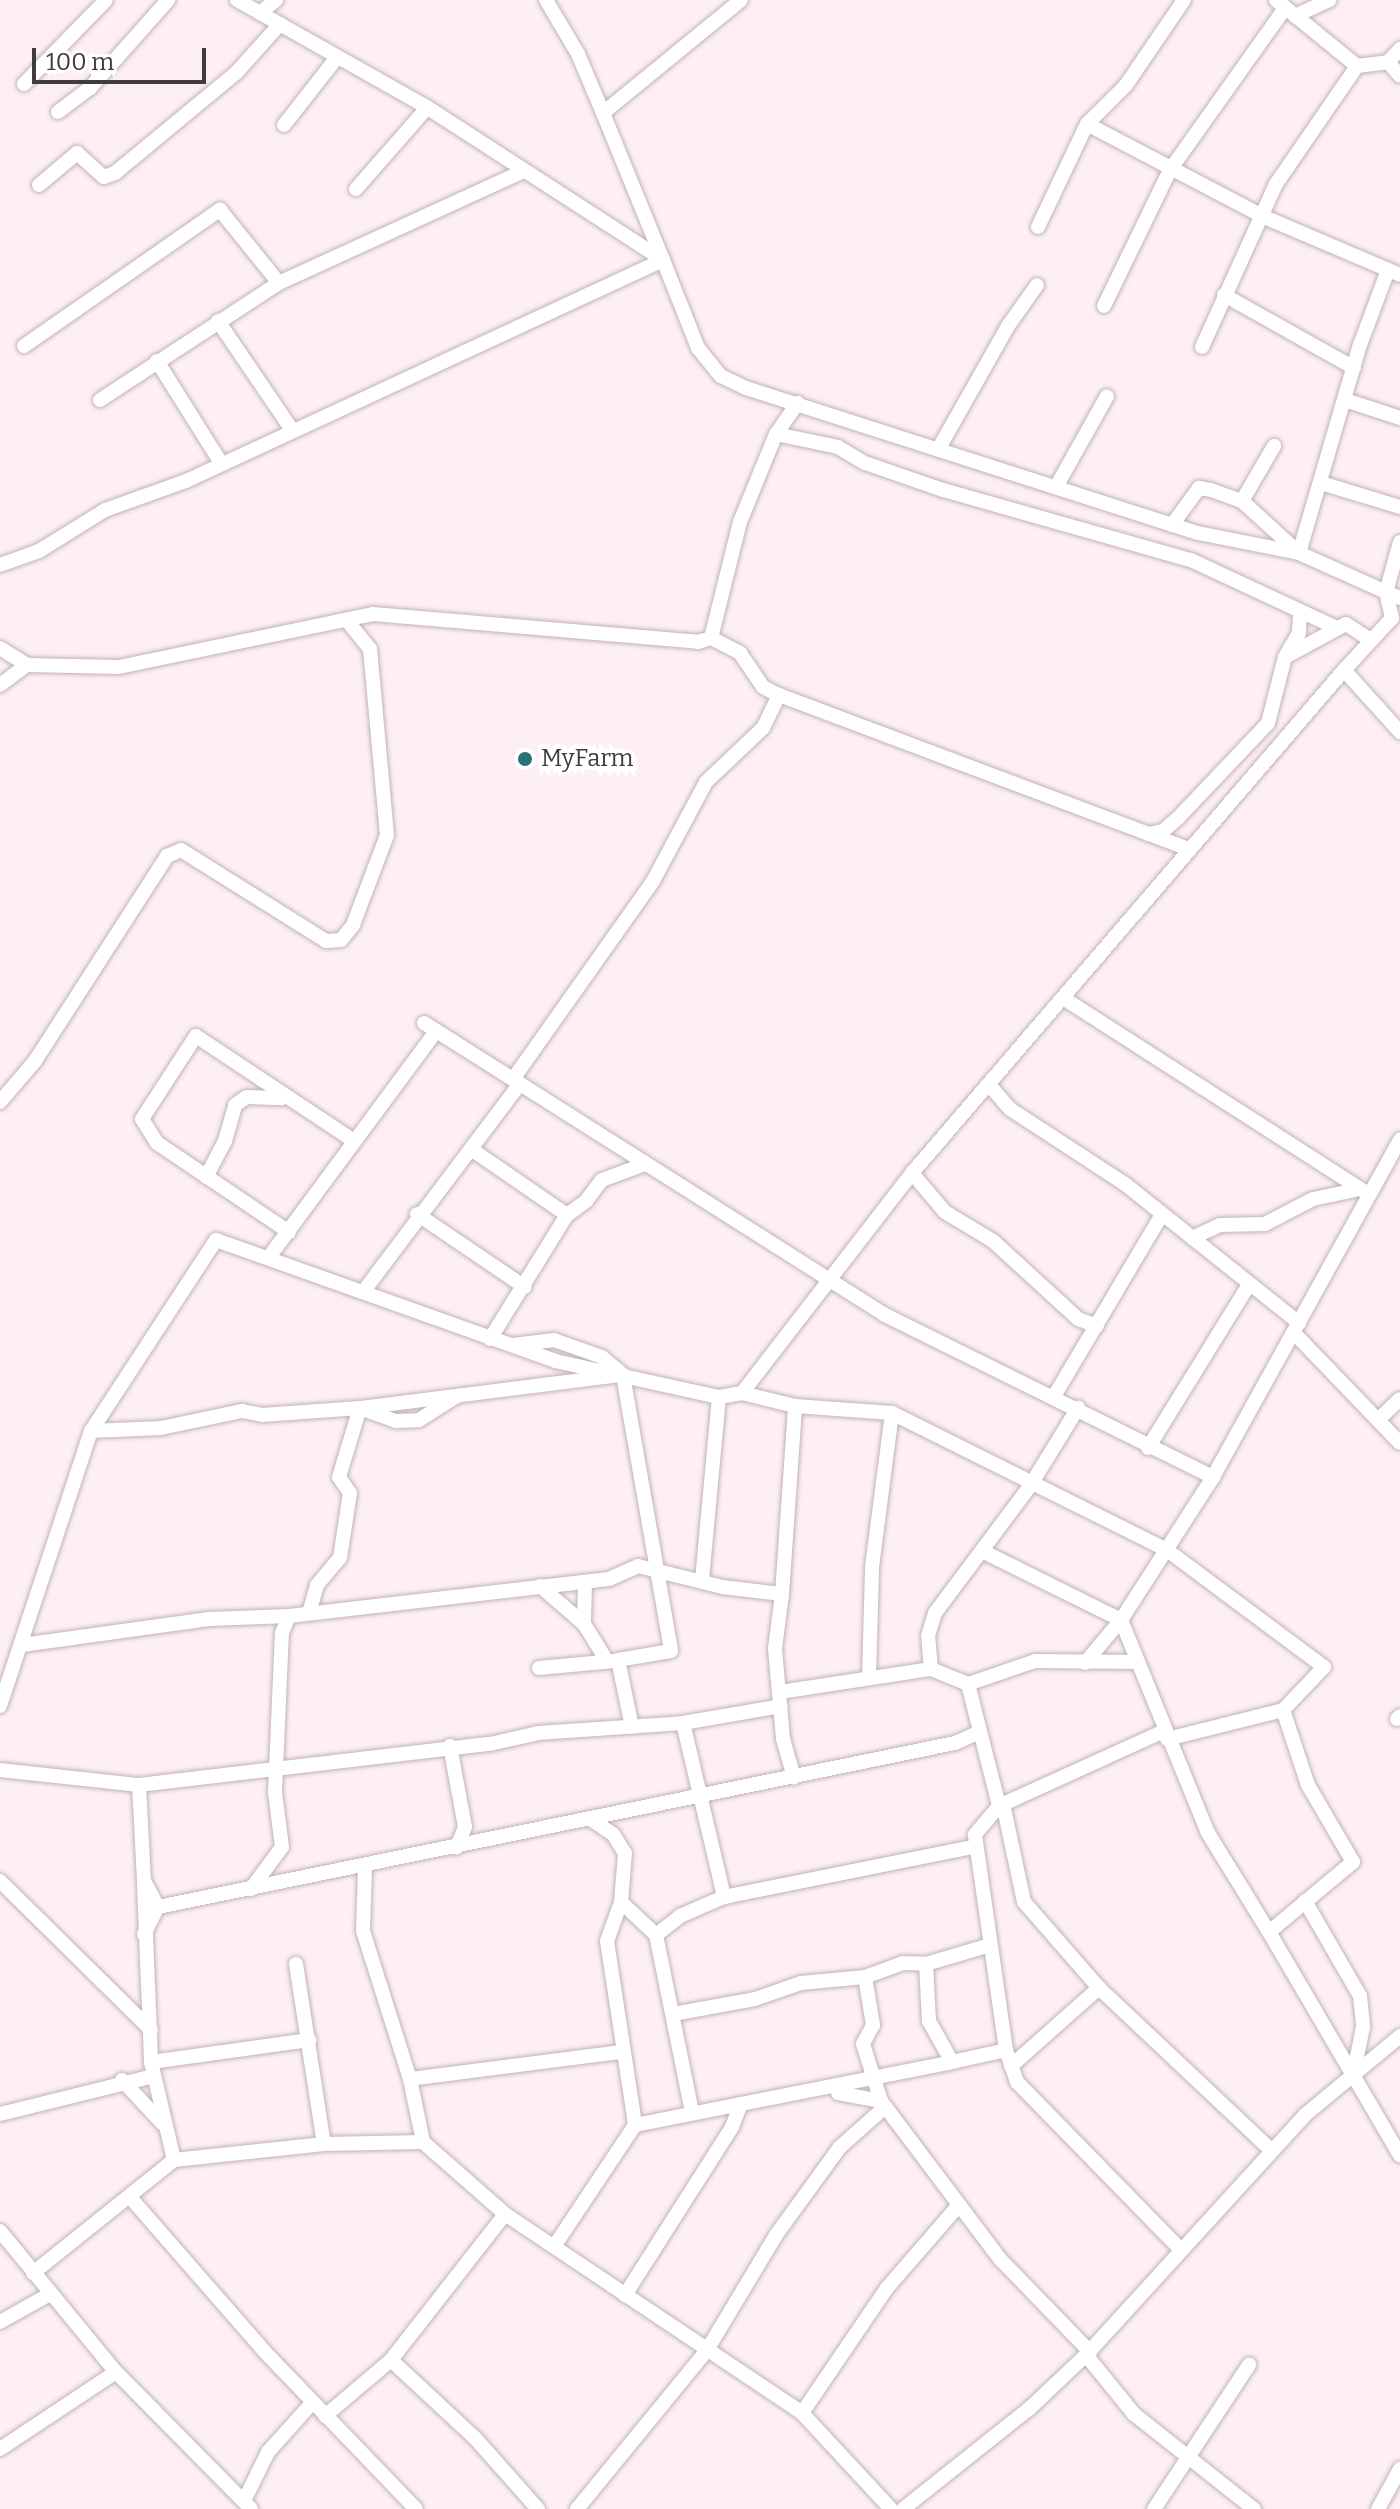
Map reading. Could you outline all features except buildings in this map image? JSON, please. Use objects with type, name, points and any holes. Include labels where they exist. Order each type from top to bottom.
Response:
[{"type":"street","points":[[24,84],[106,0]]},
{"type":"street","points":[[58,112],[90,88],[168,0]]},
{"type":"street","points":[[237,0],[335,60],[427,108],[663,260]]},
{"type":"street","points":[[260,13],[276,0]]},
{"type":"street","points":[[546,0],[578,54],[698,348],[721,376],[1172,525],[1299,553],[1393,595]]},
{"type":"street","points":[[603,113],[741,0]]},
{"type":"street","points":[[1038,227],[1087,124],[1126,85],[1184,0]]},
{"type":"street","points":[[1104,306],[1170,170],[1285,8],[1329,0]]},
{"type":"street","points":[[1285,8],[1357,66],[1388,62],[1400,49]]},
{"type":"street","points":[[39,185],[77,153],[104,177],[115,173],[236,73],[280,24]]},
{"type":"street","points":[[284,125],[335,60]]},
{"type":"street","points":[[1388,62],[1400,76]]},
{"type":"street","points":[[1202,347],[1276,184],[1357,66]]},
{"type":"street","points":[[356,189],[427,108]]},
{"type":"street","points":[[1087,124],[1262,216],[1394,272],[1354,368],[1299,553]]},
{"type":"street","points":[[100,400],[279,283],[524,171]]},
{"type":"street","points":[[24,346],[220,210],[279,283]]},
{"type":"street","points":[[0,565],[39,551],[105,510],[221,463],[663,260]]},
{"type":"street","points":[[939,448],[1008,326],[1037,285]]},
{"type":"street","points":[[1224,295],[1354,368]]},
{"type":"street","points":[[218,321],[292,430]]},
{"type":"street","points":[[157,361],[221,463]]},
{"type":"street","points":[[1056,487],[1107,396]]},
{"type":"street","points":[[1345,400],[1400,418]]},
{"type":"street","points":[[711,638],[740,522],[776,434],[798,403]]},
{"type":"street","points":[[776,434],[838,447],[865,463],[943,490],[1191,560],[1335,627]]},
{"type":"street","points":[[1242,501],[1274,446]]},
{"type":"street","points":[[1321,483],[1400,507]]},
{"type":"street","points":[[1172,525],[1199,488],[1242,501],[1299,553]]},
{"type":"street","points":[[742,1393],[828,1277],[912,1173],[990,1086],[1188,849],[1392,618],[1400,542]]},
{"type":"street","points":[[1144,835],[1163,831],[1268,723],[1285,657],[1299,633],[1300,612]]},
{"type":"street","points":[[0,648],[27,665],[119,667],[373,614],[698,642],[711,638],[740,653],[763,687],[779,695],[998,781],[1075,803],[1144,835],[1188,849]]},
{"type":"street","points":[[0,1102],[35,1061],[167,856],[181,850],[326,941],[341,940],[353,925],[387,835],[370,649],[346,619]]},
{"type":"street","points":[[1285,657],[1335,627],[1353,625],[1371,640]]},
{"type":"street","points":[[0,685],[27,665]]},
{"type":"street","points":[[1344,670],[1400,732]]},
{"type":"street","points":[[363,1292],[417,1214],[471,1149],[653,881],[706,782],[763,728],[779,695]]},
{"type":"street","points":[[1063,998],[1364,1191]]},
{"type":"street","points":[[269,1257],[354,1141],[430,1027],[885,1315],[1078,1408],[1148,1448],[1213,1477]]},
{"type":"street","points":[[289,1232],[157,1143],[142,1119],[196,1036],[354,1141]]},
{"type":"street","points":[[990,1086],[1010,1109],[1125,1184],[1297,1328],[1400,1443]]},
{"type":"street","points":[[206,1177],[225,1141],[235,1105],[265,1094],[292,1100]]},
{"type":"street","points":[[1085,1663],[1121,1620],[1213,1477],[1297,1328],[1364,1191],[1400,1139]]},
{"type":"street","points":[[471,1149],[567,1215]]},
{"type":"street","points":[[490,1339],[567,1215],[586,1201],[602,1180],[645,1164]]},
{"type":"street","points":[[912,1173],[945,1212],[993,1241],[1078,1319],[1097,1326]]},
{"type":"street","points":[[1192,1238],[1220,1225],[1265,1224],[1313,1199],[1364,1191]]},
{"type":"street","points":[[417,1214],[525,1287]]},
{"type":"street","points":[[1053,1398],[1161,1216]]},
{"type":"street","points":[[0,1706],[91,1431],[216,1240],[555,1361],[719,1397],[742,1393],[795,1406],[892,1413],[949,1438],[1030,1486],[1167,1550],[1324,1667],[1283,1710],[1166,1735],[1001,1805],[980,1823],[976,1846],[990,1945],[1003,2002],[1006,2050],[1017,2082],[1181,2250]]},
{"type":"street","points":[[1148,1448],[1248,1286]]},
{"type":"street","points":[[509,1345],[554,1340],[602,1357],[623,1375],[671,1651],[613,1661],[539,1668]]},
{"type":"street","points":[[546,1387],[555,1361]]},
{"type":"street","points":[[91,1431],[161,1428],[242,1411],[262,1415],[360,1408],[386,1419],[419,1420],[458,1396],[623,1375]]},
{"type":"street","points":[[702,1580],[719,1397]]},
{"type":"street","points":[[1378,1420],[1400,1399]]},
{"type":"street","points":[[794,1777],[775,1649],[782,1594],[795,1406]]},
{"type":"street","points":[[309,1613],[317,1585],[340,1558],[350,1493],[339,1477],[360,1408]]},
{"type":"street","points":[[931,1669],[928,1636],[935,1613],[1030,1486],[1078,1408]]},
{"type":"street","points":[[869,1677],[872,1567],[892,1413]]},
{"type":"street","points":[[982,1551],[1121,1620],[1208,1833],[1354,2071],[1400,2155]]},
{"type":"street","points":[[22,1645],[209,1619],[289,1616],[609,1579],[638,1566],[782,1594]]},
{"type":"street","points":[[584,1624],[585,1582]]},
{"type":"street","points":[[540,1586],[584,1624],[613,1661],[632,1727]]},
{"type":"street","points":[[251,1889],[282,1847],[277,1771],[282,1633],[289,1616]]},
{"type":"street","points":[[0,1770],[139,1785],[277,1771],[450,1746],[683,1723],[869,1677],[931,1669],[968,1684],[1035,1661],[1138,1662]]},
{"type":"street","points":[[968,1684],[977,1733],[1001,1805],[1024,1902],[1099,1988],[1271,2150]]},
{"type":"street","points":[[1269,1932],[1353,1862],[1308,1785],[1283,1710]]},
{"type":"street","points":[[683,1723],[724,1897]]},
{"type":"street","points":[[158,1907],[365,1867],[955,1743],[977,1733]]},
{"type":"street","points":[[450,1746],[465,1827],[457,1847]]},
{"type":"street","points":[[139,1785],[152,2069],[162,2123],[174,2160]]},
{"type":"street","points":[[589,1818],[613,1834],[625,1853],[621,1902],[607,1941],[635,2125]]},
{"type":"street","points":[[465,1827],[479,1842]]},
{"type":"street","points":[[656,1935],[680,1916],[724,1897],[976,1846]]},
{"type":"street","points":[[365,1867],[363,1931],[410,2079],[423,2142],[505,2214],[802,2413],[891,2509]]},
{"type":"street","points":[[0,1881],[151,2030]]},
{"type":"street","points":[[144,1881],[158,1907]]},
{"type":"street","points":[[1305,1901],[1360,1996],[1363,2027],[1354,2071]]},
{"type":"street","points":[[621,1902],[656,1935],[692,2112]]},
{"type":"street","points":[[144,1934],[158,1907]]},
{"type":"street","points":[[673,2014],[755,1999],[801,1983],[865,1977],[903,1963],[926,1964],[990,1945]]},
{"type":"street","points":[[296,1964],[324,2144]]},
{"type":"street","points":[[926,1964],[929,2021],[952,2062]]},
{"type":"street","points":[[865,1977],[873,2025],[863,2044],[872,2081],[883,2104],[1001,2260],[1088,2354],[1134,2414],[1254,2509]]},
{"type":"street","points":[[1011,2066],[1099,1988]]},
{"type":"street","points":[[903,2509],[1030,2408],[1088,2354],[1271,2150],[1354,2071],[1400,2036]]},
{"type":"street","points":[[2,2109],[122,2080],[152,2069],[309,2040]]},
{"type":"street","points":[[555,2245],[635,2125],[872,2081],[1006,2050]]},
{"type":"street","points":[[410,2079],[622,2052]]},
{"type":"street","points":[[122,2080],[162,2123]]},
{"type":"street","points":[[811,2092],[883,2104]]},
{"type":"street","points":[[625,2295],[732,2127],[741,2104]]},
{"type":"street","points":[[577,2509],[707,2350],[816,2179],[851,2133],[883,2104]]},
{"type":"street","points":[[33,2273],[174,2160],[324,2144],[423,2142]]},
{"type":"street","points":[[129,2196],[312,2403],[416,2509]]},
{"type":"street","points":[[802,2413],[887,2288],[959,2205]]},
{"type":"street","points":[[325,2416],[391,2360],[505,2214]]},
{"type":"street","points":[[0,2231],[116,2372],[248,2505],[268,2452],[312,2403]]},
{"type":"street","points":[[0,2322],[50,2294]]},
{"type":"street","points":[[391,2360],[475,2438],[538,2509]]},
{"type":"street","points":[[1154,2509],[1249,2365]]},
{"type":"street","points":[[0,2449],[116,2372]]},
{"type":"street","points":[[1378,2509],[1400,2469]]},
{"type":"place","name":"MyFarm","points":[[525,759]]}]
